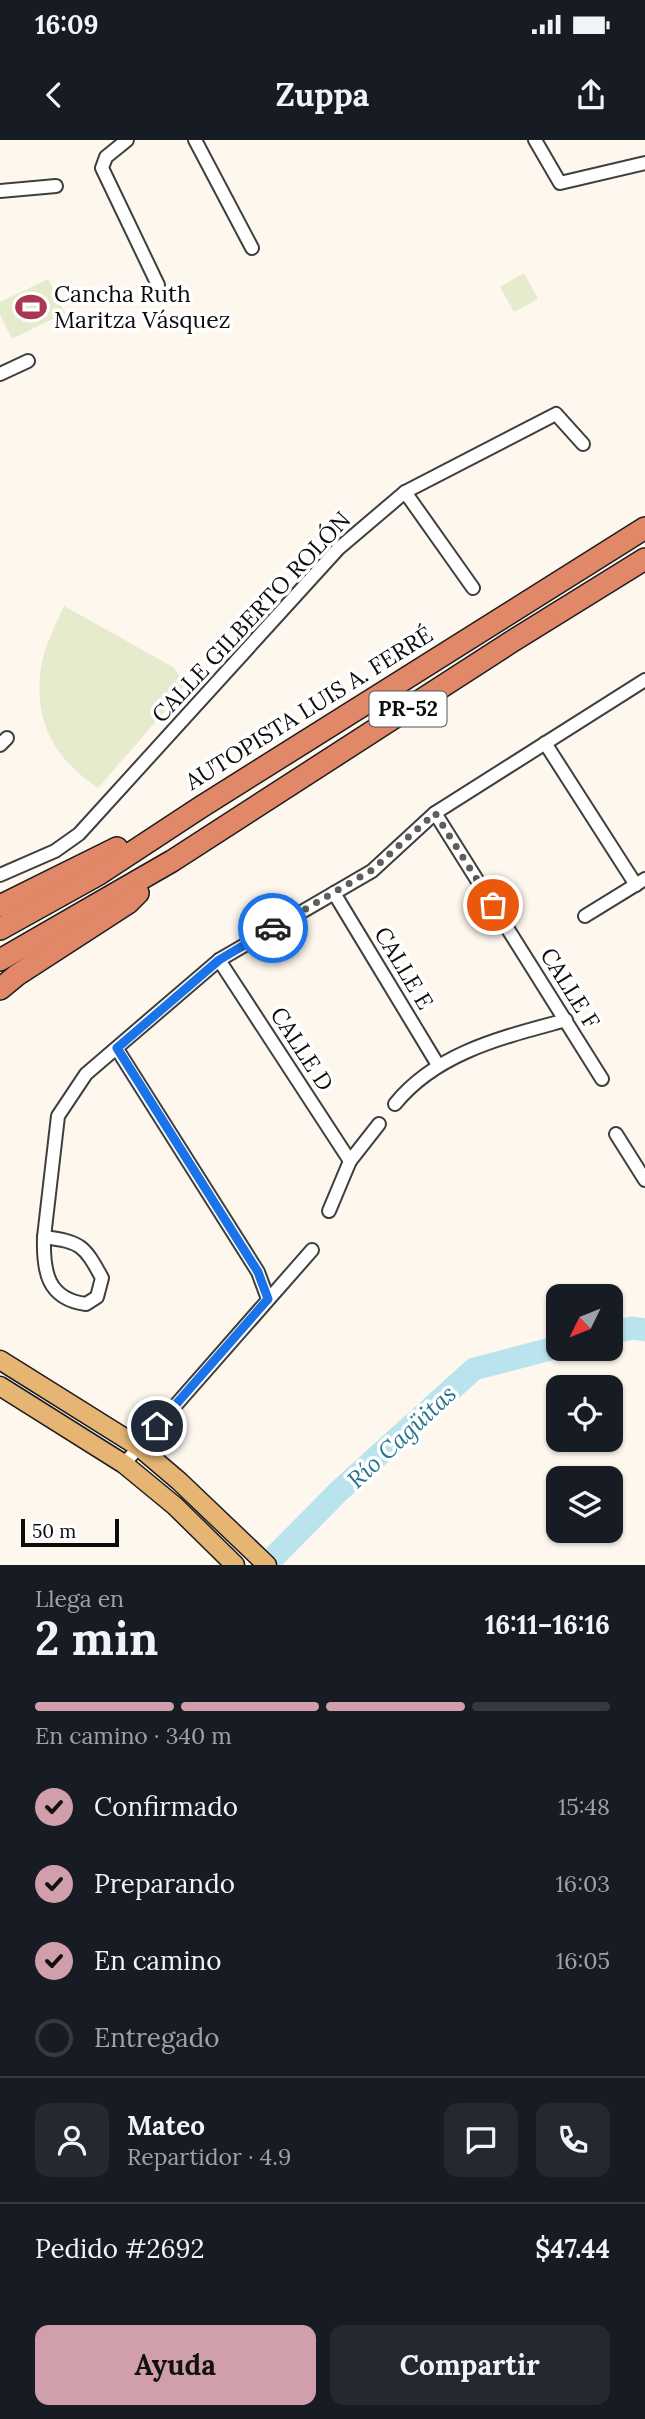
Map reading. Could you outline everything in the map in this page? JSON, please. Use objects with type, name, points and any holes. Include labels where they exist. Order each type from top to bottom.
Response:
[{"type":"highway","name":"AUTOPISTA LUIS A. FERRÉ","points":[[0,929],[99,874],[645,528]]},
{"type":"highway","name":"PR-52","points":[[0,960],[172,861],[645,559]]},
{"type":"highway","points":[[0,905],[201,807]]},
{"type":"highway","points":[[0,989],[17,975],[128,903],[172,861]]},
{"type":"main road","points":[[0,1360],[139,1447],[267,1565]]},
{"type":"main road","points":[[0,1385],[124,1464],[235,1565]]},
{"type":"street","points":[[127,140],[106,157],[102,168],[158,285]]},
{"type":"street","points":[[195,140],[252,248]]},
{"type":"street","points":[[535,140],[560,183],[645,163]]},
{"type":"street","points":[[0,191],[56,186]]},
{"type":"street","points":[[0,374],[28,361]]},
{"type":"street","name":"CALLE GILBERTO ROLÓN","points":[[0,875],[32,863],[79,834],[338,549],[405,492],[556,414],[583,444]]},
{"type":"street","points":[[405,492],[472,588]]},
{"type":"street","points":[[44,1237],[73,1241],[85,1251],[102,1278],[97,1297],[86,1304],[71,1302],[60,1296],[43,1262],[44,1237],[58,1116],[86,1074],[219,960],[372,870],[435,813],[645,680]]},
{"type":"street","points":[[545,743],[640,882],[585,916]]},
{"type":"street","name":"CALLE F","points":[[435,813],[602,1079]]},
{"type":"street","name":"CALLE E","points":[[334,893],[438,1065]]},
{"type":"street","name":"CALLE D","points":[[219,960],[349,1161]]},
{"type":"street","points":[[395,1104],[404,1093],[438,1065],[490,1041],[566,1020]]},
{"type":"street","points":[[117,1048],[258,1272],[268,1299]]},
{"type":"street","points":[[329,1210],[349,1161],[379,1124]]},
{"type":"street","points":[[616,1134],[645,1180]]},
{"type":"street","points":[[124,1464],[313,1250]]},
{"type":"green space","points":[[524,273],[538,299],[514,312],[500,287]]},
{"type":"green space","name":"Cancha Ruth Maritza Vásquez","points":[[48,279],[65,313],[12,339],[0,315],[0,302]]},
{"type":"green space","points":[[64,606],[173,667],[181,678],[183,687],[98,788],[68,763],[57,749],[43,718],[40,701],[42,662]]},
{"type":"waterway","name":"Río Cagüitas","points":[[623,1330],[645,1330]]},
{"type":"waterway","name":"Río Cagüitas","points":[[266,1565],[339,1491],[474,1369],[546,1350]]},
{"type":"way so far","points":[[273,928],[372,870],[435,813],[493,905]]},
{"type":"place","name":"Cancha Ruth Maritza Vásquez","points":[[31,307]]},
{"type":"route","points":[[157,1426],[268,1299],[258,1272],[117,1048],[219,960],[273,928]]}]
